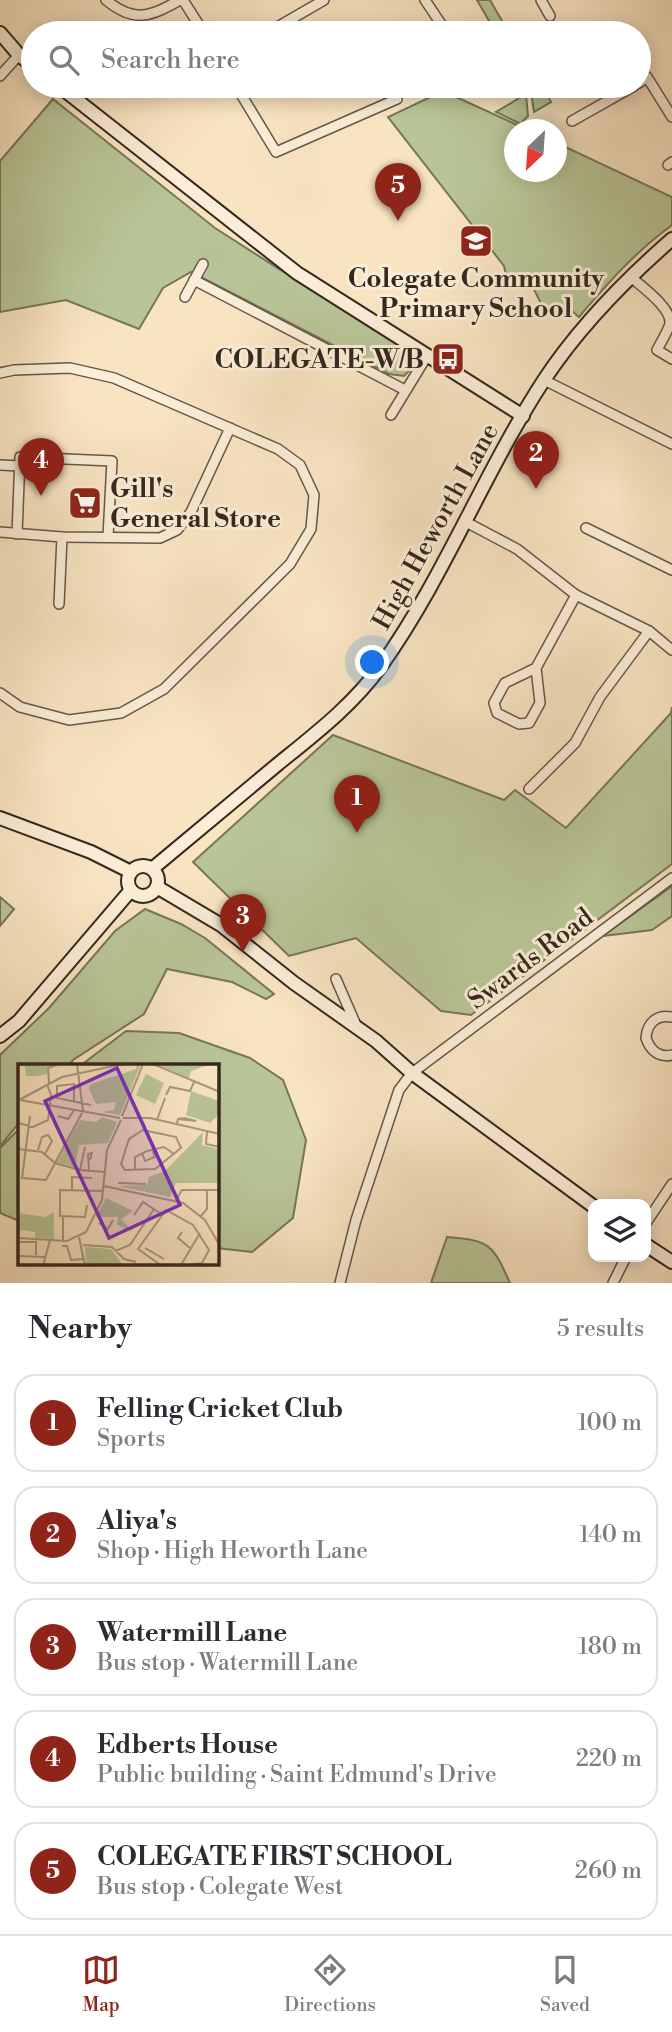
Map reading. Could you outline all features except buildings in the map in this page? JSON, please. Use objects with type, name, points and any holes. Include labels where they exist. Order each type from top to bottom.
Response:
[{"type":"street","points":[[106,0],[130,15],[156,14],[182,0],[196,21]]},
{"type":"street","points":[[288,21],[324,0]]},
{"type":"street","points":[[425,0],[439,21]]},
{"type":"street","points":[[545,1],[550,16]]},
{"type":"street","points":[[0,33],[19,55],[0,76]]},
{"type":"street","points":[[651,84],[672,117]]},
{"type":"street","points":[[74,98],[297,273],[523,416]]},
{"type":"street","points":[[243,98],[276,152],[397,98]]},
{"type":"street","points":[[572,121],[613,98]]},
{"type":"street","name":"High Heworth Lane","points":[[152,869],[340,713],[356,696],[397,642],[544,380],[590,320],[672,239]]},
{"type":"street","points":[[185,297],[203,264]]},
{"type":"street","points":[[631,277],[662,304],[669,314],[670,323],[657,350],[672,359]]},
{"type":"street","points":[[194,280],[405,390]]},
{"type":"street","points":[[391,415],[427,356]]},
{"type":"street","points":[[0,373],[69,368],[114,378],[278,449],[300,465],[313,492],[311,529],[290,564],[164,689],[121,713],[69,720],[20,708],[0,693]]},
{"type":"street","points":[[544,380],[672,444]]},
{"type":"street","points":[[0,533],[145,540],[160,538],[177,530],[191,512],[230,428]]},
{"type":"street","points":[[16,534],[20,457],[112,461],[108,537]]},
{"type":"street","points":[[0,465],[20,466]]},
{"type":"street","points":[[466,522],[517,550],[576,595],[649,631],[672,650]]},
{"type":"street","points":[[586,528],[672,570]]},
{"type":"street","points":[[59,604],[62,537]]},
{"type":"street","points":[[536,668],[505,683],[494,703],[497,713],[519,724],[529,723],[540,704],[536,668],[576,595]]},
{"type":"street","points":[[529,789],[575,743],[600,697],[649,631]]},
{"type":"street","points":[[0,818],[91,852],[131,872]]},
{"type":"street","points":[[141,866],[152,869],[157,876],[157,887],[146,895],[136,894],[128,883],[131,872],[141,866]]},
{"type":"street","name":"Swards Road","points":[[412,1073],[672,878]]},
{"type":"street","points":[[157,887],[221,925],[376,1041],[412,1073],[588,1202]]},
{"type":"street","points":[[0,1036],[19,1021],[131,890]]},
{"type":"street","points":[[336,979],[358,1030]]},
{"type":"street","points":[[672,1017],[654,1020],[649,1026],[646,1038],[653,1051],[660,1055],[672,1055]]},
{"type":"street","points":[[340,1283],[356,1220],[399,1090],[412,1073]]},
{"type":"street","points":[[651,1216],[672,1184]]},
{"type":"street","points":[[651,1248],[672,1262]]},
{"type":"street","points":[[613,1283],[624,1262]]},
{"type":"green space","points":[[477,0],[490,0],[502,21],[489,21]]},
{"type":"green space","points":[[428,98],[458,98],[504,119],[504,182],[567,182],[567,148],[672,197],[672,225],[634,257],[579,317],[567,307],[547,316],[528,277],[509,287],[504,266],[388,117]]},
{"type":"green space","points":[[519,98],[526,98],[528,116],[525,119],[510,119],[496,112]]},
{"type":"green space","points":[[532,98],[549,98],[551,102],[534,112]]},
{"type":"green space","points":[[53,99],[215,228],[412,354],[414,366],[404,376],[389,374],[191,272],[163,288],[139,329],[66,300],[0,312],[0,161]]},
{"type":"green space","points":[[672,707],[672,864],[471,1015],[441,1011],[356,938],[289,956],[193,862],[333,735],[504,800],[515,790],[566,828],[671,713]]},
{"type":"green space","points":[[672,886],[672,916],[652,930],[603,936]]},
{"type":"green space","points":[[0,897],[14,909],[0,926]]},
{"type":"green space","points":[[145,909],[181,924],[205,938],[274,994],[266,999],[232,982],[167,969],[144,1014],[70,1064],[18,1064],[18,1124],[0,1146],[0,1055],[49,1008],[115,931]]},
{"type":"green space","points":[[126,1031],[179,1033],[250,1058],[283,1080],[306,1140],[293,1218],[252,1252],[219,1248],[219,1064],[83,1064]]},
{"type":"green space","points":[[18,1130],[18,1221],[0,1213],[0,1148]]},
{"type":"green space","points":[[447,1237],[473,1240],[488,1247],[499,1260],[510,1283],[431,1283]]},
{"type":"place","name":"COLEGATE FIRST SCHOOL","points":[[398,221]]},
{"type":"place","name":"Colegate Community Primary School","points":[[476,241]]},
{"type":"place","name":"COLEGATE-W/B","points":[[448,359]]},
{"type":"place","name":"Aliya's","points":[[536,489]]},
{"type":"place","name":"Edberts House","points":[[41,496]]},
{"type":"place","name":"Gill's General Store","points":[[85,503]]},
{"type":"place","name":"Felling Cricket Club","points":[[357,833]]},
{"type":"place","name":"Watermill Lane","points":[[243,952]]}]
